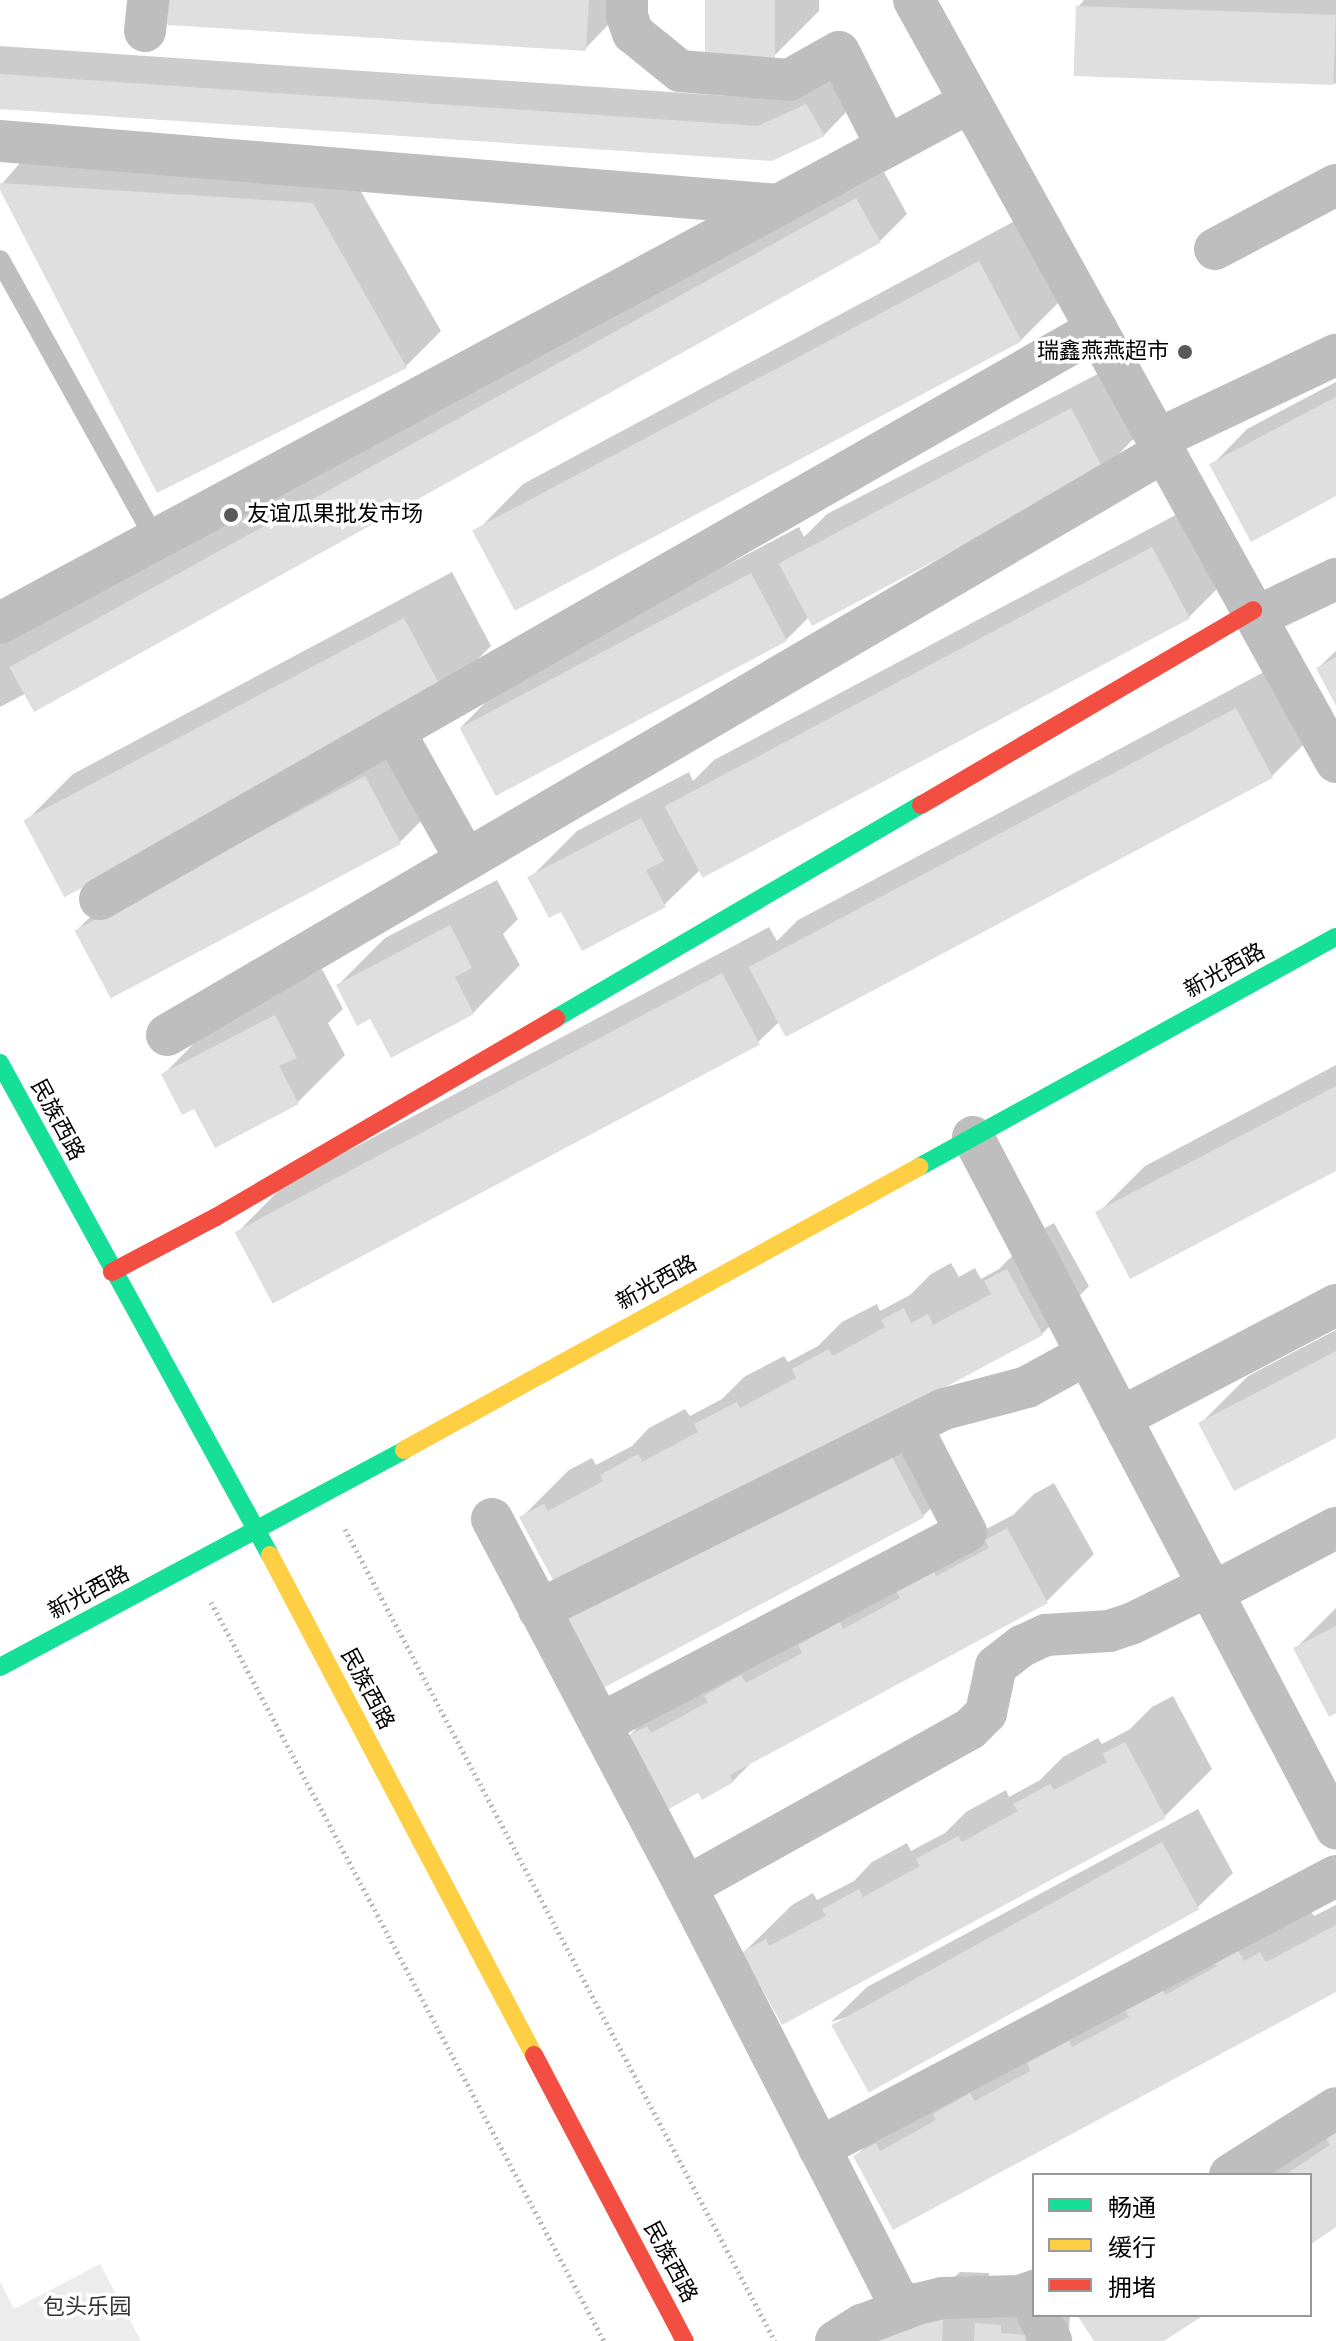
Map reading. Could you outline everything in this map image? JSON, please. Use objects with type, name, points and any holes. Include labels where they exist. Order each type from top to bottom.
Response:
[{"type":"street","points":[[627,0],[627,16],[633,33],[665,62],[680,71],[789,80],[839,52],[887,147]]},
{"type":"street","points":[[914,0],[1336,762]]},
{"type":"street","points":[[0,623],[970,102]]},
{"type":"street","points":[[0,141],[778,205]]},
{"type":"street","points":[[1215,249],[1336,185]]},
{"type":"street","points":[[100,899],[1097,329]]},
{"type":"street","points":[[167,1035],[1161,445],[1336,355]]},
{"type":"street","points":[[112,1272],[216,1217],[1254,613],[1336,579]]},
{"type":"street","points":[[394,731],[466,860]]},
{"type":"street","name":"新光西路","points":[[0,1667],[257,1531],[1336,937]]},
{"type":"street","name":"民族西路","points":[[0,1063],[112,1272],[257,1531],[685,2341]]},
{"type":"street","points":[[973,1137],[1336,1828]]},
{"type":"street","points":[[1120,1418],[1336,1305]]},
{"type":"street","points":[[539,1610],[944,1409],[1027,1387],[1087,1354]]},
{"type":"street","points":[[600,1724],[966,1532],[911,1426]]},
{"type":"street","points":[[492,1519],[686,1887],[902,2310]]},
{"type":"street","points":[[686,1887],[970,1729],[986,1713],[996,1666],[1022,1646],[1046,1635],[1120,1628],[1210,1590],[1336,1528]]},
{"type":"street","points":[[819,2148],[1336,1876]]},
{"type":"street","points":[[1233,2173],[1336,2108]]},
{"type":"street","points":[[836,2341],[862,2325],[942,2298],[1032,2301]]},
{"type":"street","points":[[1041,2317],[1051,2341]]},
{"type":"lane","points":[[0,260],[155,538]]},
{"type":"path","points":[[326,1492],[775,2341]]},
{"type":"path","points":[[191,1566],[604,2341]]},
{"type":"green space","name":"包头乐园","points":[[100,2264],[141,2341],[0,2341],[0,2281],[14,2309]]},
{"type":"building","points":[[168,0],[589,0],[586,51],[167,25]]},
{"type":"building","points":[[705,0],[775,0],[775,58],[705,58]]},
{"type":"building","points":[[1076,6],[1336,15],[1333,85],[1074,76]]},
{"type":"building","points":[[0,74],[758,126],[806,104],[825,136],[772,161],[0,109]]},
{"type":"building","points":[[0,183],[313,203],[407,368],[157,493],[0,190]]},
{"type":"building","points":[[856,198],[881,243],[34,712],[9,667]]},
{"type":"building","points":[[979,261],[1022,341],[515,611],[472,530]]},
{"type":"building","points":[[1336,397],[1336,496],[1251,542],[1209,464]]},
{"type":"building","points":[[1071,408],[1104,471],[812,626],[779,563]]},
{"type":"building","points":[[1152,547],[1190,619],[703,878],[665,806]]},
{"type":"building","points":[[751,573],[787,641],[496,796],[460,728]]},
{"type":"building","points":[[404,618],[445,695],[64,897],[23,820]]},
{"type":"building","points":[[1336,657],[1336,706],[1316,668]]},
{"type":"building","points":[[1236,708],[1273,778],[786,1037],[749,967]]},
{"type":"building","points":[[365,776],[401,844],[111,998],[75,930]]},
{"type":"building","points":[[641,818],[664,861],[646,870],[666,907],[582,951],[561,912],[549,918],[527,877]]},
{"type":"building","points":[[450,925],[472,968],[455,977],[474,1014],[391,1058],[370,1019],[357,1026],[336,985]]},
{"type":"building","points":[[722,973],[760,1045],[273,1304],[235,1232]]},
{"type":"building","points":[[275,1015],[297,1058],[279,1066],[299,1104],[215,1148],[194,1109],[182,1115],[161,1074]]},
{"type":"building","points":[[1336,1086],[1336,1171],[1130,1279],[1095,1212]]},
{"type":"building","points":[[1007,1269],[1043,1335],[560,1593],[519,1517],[544,1504],[548,1511],[603,1481],[600,1475],[638,1454],[642,1462],[698,1432],[694,1424],[737,1402],[740,1408],[796,1378],[792,1369],[829,1349],[833,1356],[885,1327],[881,1320],[904,1308],[911,1323],[928,1314],[933,1325],[991,1294],[984,1281]]},
{"type":"building","points":[[1336,1351],[1336,1438],[1234,1491],[1198,1423]]},
{"type":"building","points":[[886,1446],[924,1518],[600,1690],[562,1618]]},
{"type":"building","points":[[1007,1528],[1048,1603],[730,1775],[734,1782],[702,1800],[698,1793],[665,1811],[624,1738],[647,1726],[651,1733],[708,1702],[704,1696],[741,1675],[746,1683],[802,1653],[798,1645],[840,1622],[843,1629],[900,1598],[896,1590],[933,1570],[936,1576],[989,1548],[985,1540]]},
{"type":"building","points":[[1336,1626],[1336,1713],[1329,1717],[1293,1648]]},
{"type":"building","points":[[1125,1742],[1166,1818],[782,2025],[742,1952],[766,1939],[769,1946],[826,1916],[822,1909],[859,1889],[863,1897],[920,1866],[916,1859],[958,1836],[962,1842],[1018,1811],[1013,1804],[1050,1784],[1054,1790],[1107,1762],[1102,1754]]},
{"type":"building","points":[[1162,1842],[1199,1909],[869,2093],[831,2025]]},
{"type":"building","points":[[1336,1925],[1336,1992],[893,2230],[853,2156],[876,2143],[880,2151],[936,2120],[933,2114],[970,2093],[975,2101],[1030,2071],[1027,2063],[1069,2041],[1072,2047],[1129,2017],[1124,2008],[1162,1988],[1165,1995],[1217,1966],[1213,1959],[1236,1947],[1244,1961],[1260,1952],[1266,1962]]},
{"type":"building","points":[[1336,2130],[1336,2227],[1312,2244],[1312,2173],[1288,2173],[1330,2145],[1325,2137]]},
{"type":"building","points":[[1078,2317],[1201,2317],[1164,2341],[1094,2341]]},
{"type":"building","points":[[911,2318],[943,2320],[942,2341],[881,2341],[882,2327],[911,2329]]},
{"type":"building","points":[[975,2323],[1001,2325],[1001,2333],[1026,2335],[1025,2341],[974,2341]]},
{"type":"traffic: fast","points":[[556,1018],[921,805]]},
{"type":"traffic: fast","points":[[919,1167],[1336,937]]},
{"type":"traffic: fast","points":[[0,1063],[270,1555]]},
{"type":"traffic: fast","points":[[0,1667],[404,1450]]},
{"type":"traffic: slow","points":[[404,1450],[919,1167]]},
{"type":"traffic: slow","points":[[270,1555],[534,2055]]},
{"type":"traffic: jam","points":[[921,805],[1253,610]]},
{"type":"traffic: jam","points":[[112,1272],[216,1217],[556,1018]]},
{"type":"traffic: jam","points":[[534,2055],[685,2341]]},
{"type":"place","name":"瑞鑫燕燕超市","points":[[1185,352]]},
{"type":"place","name":"友谊瓜果批发市场","points":[[231,515]]}]
